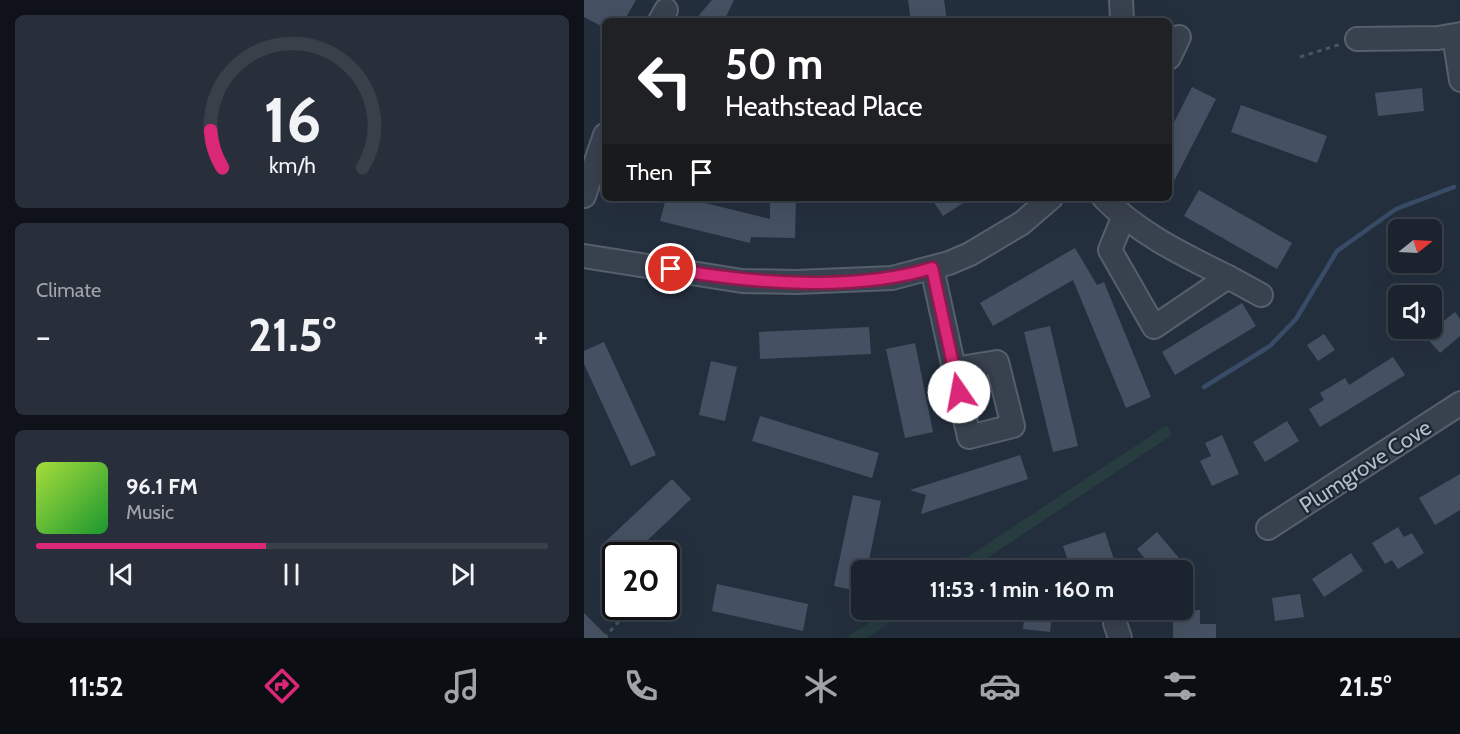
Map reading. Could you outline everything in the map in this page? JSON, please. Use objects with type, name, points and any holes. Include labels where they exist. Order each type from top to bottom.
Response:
[{"type":"street","points":[[1121,0],[1122,18]]},
{"type":"street","points":[[1357,39],[1457,35],[1460,80]]},
{"type":"street","points":[[1172,52],[1179,38]]},
{"type":"street","points":[[584,196],[602,144]]},
{"type":"street","points":[[584,256],[742,281],[797,282],[892,278],[932,268],[970,254],[1022,223],[1047,201]]},
{"type":"street","points":[[1107,201],[1123,218],[1158,242],[1261,295]]},
{"type":"street","points":[[1123,218],[1110,250],[1154,327],[1228,278]]},
{"type":"street","points":[[932,268],[954,369]]},
{"type":"street","name":"Plumgrove Cove","points":[[1268,528],[1460,403]]},
{"type":"path","points":[[1300,57],[1357,39]]},
{"type":"path","points":[[604,638],[620,620]]},
{"type":"green space","points":[[1167,425],[1172,435],[984,560],[963,560]]},
{"type":"green space","points":[[873,620],[894,620],[867,638],[846,638]]},
{"type":"building","points":[[584,0],[636,0],[626,18],[602,18],[602,26],[584,17]]},
{"type":"building","points":[[712,0],[734,0],[725,18],[697,18]]},
{"type":"building","points":[[908,0],[944,0],[947,18],[911,18]]},
{"type":"building","points":[[1192,87],[1216,99],[1172,185],[1172,126]]},
{"type":"building","points":[[1422,88],[1424,111],[1378,116],[1375,93]]},
{"type":"building","points":[[1241,105],[1327,136],[1317,163],[1231,132]]},
{"type":"building","points":[[1199,190],[1292,243],[1277,269],[1184,216]]},
{"type":"building","points":[[665,201],[697,201],[770,219],[770,201],[796,201],[795,238],[751,237],[750,243],[660,221]]},
{"type":"building","points":[[933,201],[966,201],[943,216]]},
{"type":"building","points":[[1075,248],[1097,285],[1104,282],[1151,397],[1126,408],[1073,280],[993,326],[980,303]]},
{"type":"building","points":[[1242,303],[1256,326],[1175,375],[1162,352]]},
{"type":"building","points":[[1455,312],[1460,319],[1460,336],[1440,353],[1428,339],[1442,339],[1442,322]]},
{"type":"building","points":[[1050,326],[1078,446],[1053,452],[1024,332]]},
{"type":"building","points":[[869,327],[871,354],[760,359],[759,332]]},
{"type":"building","points":[[1324,334],[1335,350],[1318,361],[1307,345]]},
{"type":"building","points":[[604,342],[656,455],[631,466],[584,364],[584,351]]},
{"type":"building","points":[[915,343],[933,432],[905,438],[886,349]]},
{"type":"building","points":[[1393,357],[1405,375],[1320,427],[1309,409],[1324,400],[1320,393],[1345,378],[1349,385]]},
{"type":"building","points":[[711,361],[737,367],[725,421],[699,415]]},
{"type":"building","points":[[760,416],[879,453],[872,478],[752,441]]},
{"type":"building","points":[[1287,421],[1299,441],[1265,462],[1253,442]]},
{"type":"building","points":[[1222,435],[1239,474],[1212,486],[1200,461],[1211,456],[1205,443]]},
{"type":"building","points":[[1020,455],[1028,479],[921,514],[926,495],[910,490]]},
{"type":"building","points":[[1460,474],[1460,510],[1435,525],[1419,498]]},
{"type":"building","points":[[672,479],[691,499],[646,542],[605,542]]},
{"type":"building","points":[[853,495],[881,501],[869,560],[851,560],[851,590],[834,586]]},
{"type":"building","points":[[1398,527],[1404,537],[1412,533],[1424,553],[1398,569],[1392,560],[1385,564],[1372,543]]},
{"type":"building","points":[[1105,532],[1114,560],[1068,560],[1063,546]]},
{"type":"building","points":[[1157,532],[1181,560],[1146,560],[1137,549]]},
{"type":"building","points":[[1351,553],[1363,571],[1324,597],[1312,579]]},
{"type":"building","points":[[717,584],[808,604],[803,631],[712,611]]},
{"type":"building","points":[[1300,594],[1304,617],[1275,621],[1272,598]]},
{"type":"building","points":[[1193,610],[1200,610],[1200,624],[1216,624],[1216,638],[1173,638],[1173,620],[1193,620]]},
{"type":"building","points":[[584,613],[609,638],[584,638]]},
{"type":"building","points":[[1024,620],[1052,620],[1050,632],[1023,629]]},
{"type":"waterway","points":[[1204,387],[1270,346],[1296,319],[1337,251],[1396,209],[1454,187]]},
{"type":"route","points":[[671,269],[742,281],[797,282],[892,278],[932,268],[959,392]]}]
